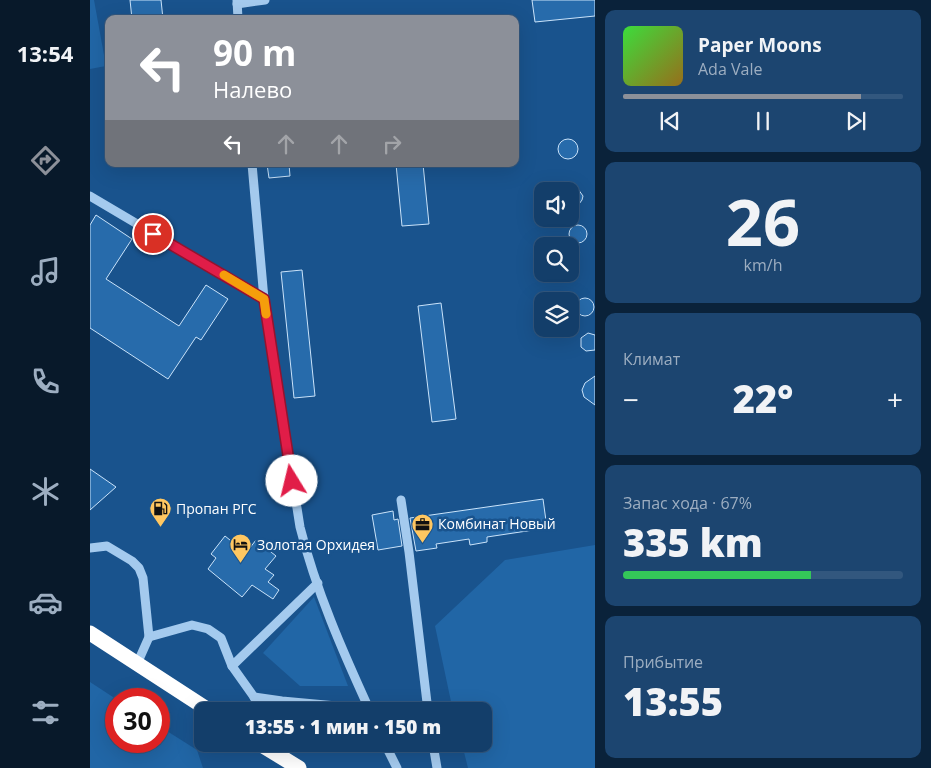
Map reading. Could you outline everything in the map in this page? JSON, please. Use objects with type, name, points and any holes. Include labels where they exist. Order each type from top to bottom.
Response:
[{"type":"highway","points":[[90,633],[196,702]]},
{"type":"highway","points":[[273,752],[299,768]]},
{"type":"street","points":[[238,15],[237,2],[265,0]]},
{"type":"street","points":[[252,167],[264,299],[294,496],[307,554],[335,629],[367,702]]},
{"type":"street","points":[[90,196],[264,299]]},
{"type":"street","points":[[401,500],[427,702]]},
{"type":"street","points":[[90,548],[107,546],[132,561],[139,568],[143,578],[149,637],[137,664]]},
{"type":"street","points":[[232,666],[318,583]]},
{"type":"street","points":[[149,637],[192,625],[208,628],[221,638],[232,666],[256,702]]},
{"type":"street","points":[[254,697],[292,702]]},
{"type":"street","points":[[389,752],[397,768]]},
{"type":"street","points":[[435,752],[438,768]]},
{"type":"shaded area","points":[[90,0],[94,0],[105,66],[90,69]]},
{"type":"shaded area","points":[[595,545],[595,768],[468,768],[464,752],[492,752],[492,702],[451,702],[435,626],[505,560]]},
{"type":"shaded area","points":[[314,597],[348,686],[300,686],[263,653]]},
{"type":"shaded area","points":[[90,682],[105,692],[105,753],[170,753],[170,733],[194,748],[194,752],[198,752],[203,768],[90,768]]},
{"type":"building","points":[[130,0],[161,0],[163,15],[132,15]]},
{"type":"building","points":[[532,0],[595,0],[595,16],[535,22]]},
{"type":"building","points":[[564,139],[572,139],[578,145],[578,153],[572,159],[564,159],[558,153],[558,145]]},
{"type":"building","points":[[267,167],[289,167],[290,176],[269,178]]},
{"type":"building","points":[[396,167],[423,167],[429,224],[402,226]]},
{"type":"building","points":[[579,190],[583,196],[579,204]]},
{"type":"building","points":[[96,215],[132,239],[106,279],[179,326],[206,285],[228,299],[201,340],[196,337],[168,379],[90,328],[90,225]]},
{"type":"building","points":[[579,225],[586,231],[586,237],[579,243],[579,237],[570,237],[569,234],[572,228],[579,227]]},
{"type":"building","points":[[302,270],[315,396],[294,398],[281,272]]},
{"type":"building","points":[[582,299],[588,299],[593,304],[593,310],[588,315],[585,316],[579,313],[579,301]]},
{"type":"building","points":[[441,303],[456,419],[432,422],[418,306]]},
{"type":"building","points":[[588,333],[595,335],[595,350],[586,351],[581,347],[581,338]]},
{"type":"building","points":[[595,376],[595,405],[584,397],[582,390],[585,383]]},
{"type":"building","points":[[90,469],[116,487],[90,510]]},
{"type":"building","points":[[543,499],[547,528],[487,537],[487,542],[470,545],[469,539],[436,544],[437,548],[416,551],[410,518]]},
{"type":"building","points":[[393,511],[394,520],[398,519],[402,546],[378,550],[372,515]]},
{"type":"building","name":"Золотая Орхидея","points":[[225,536],[246,553],[256,540],[276,556],[265,569],[274,575],[268,582],[279,590],[273,599],[252,585],[242,597],[208,569],[216,558],[211,554]]},
{"type":"slow traffic","points":[[224,275],[264,299],[266,314]]},
{"type":"place","name":"Пропан РГС","points":[[160,528]]},
{"type":"place","name":"Комбинат Новый","points":[[422,543]]},
{"type":"place","name":"Золотая Орхидея","points":[[241,564]]},
{"type":"route","points":[[153,234],[264,299],[292,481]]}]
